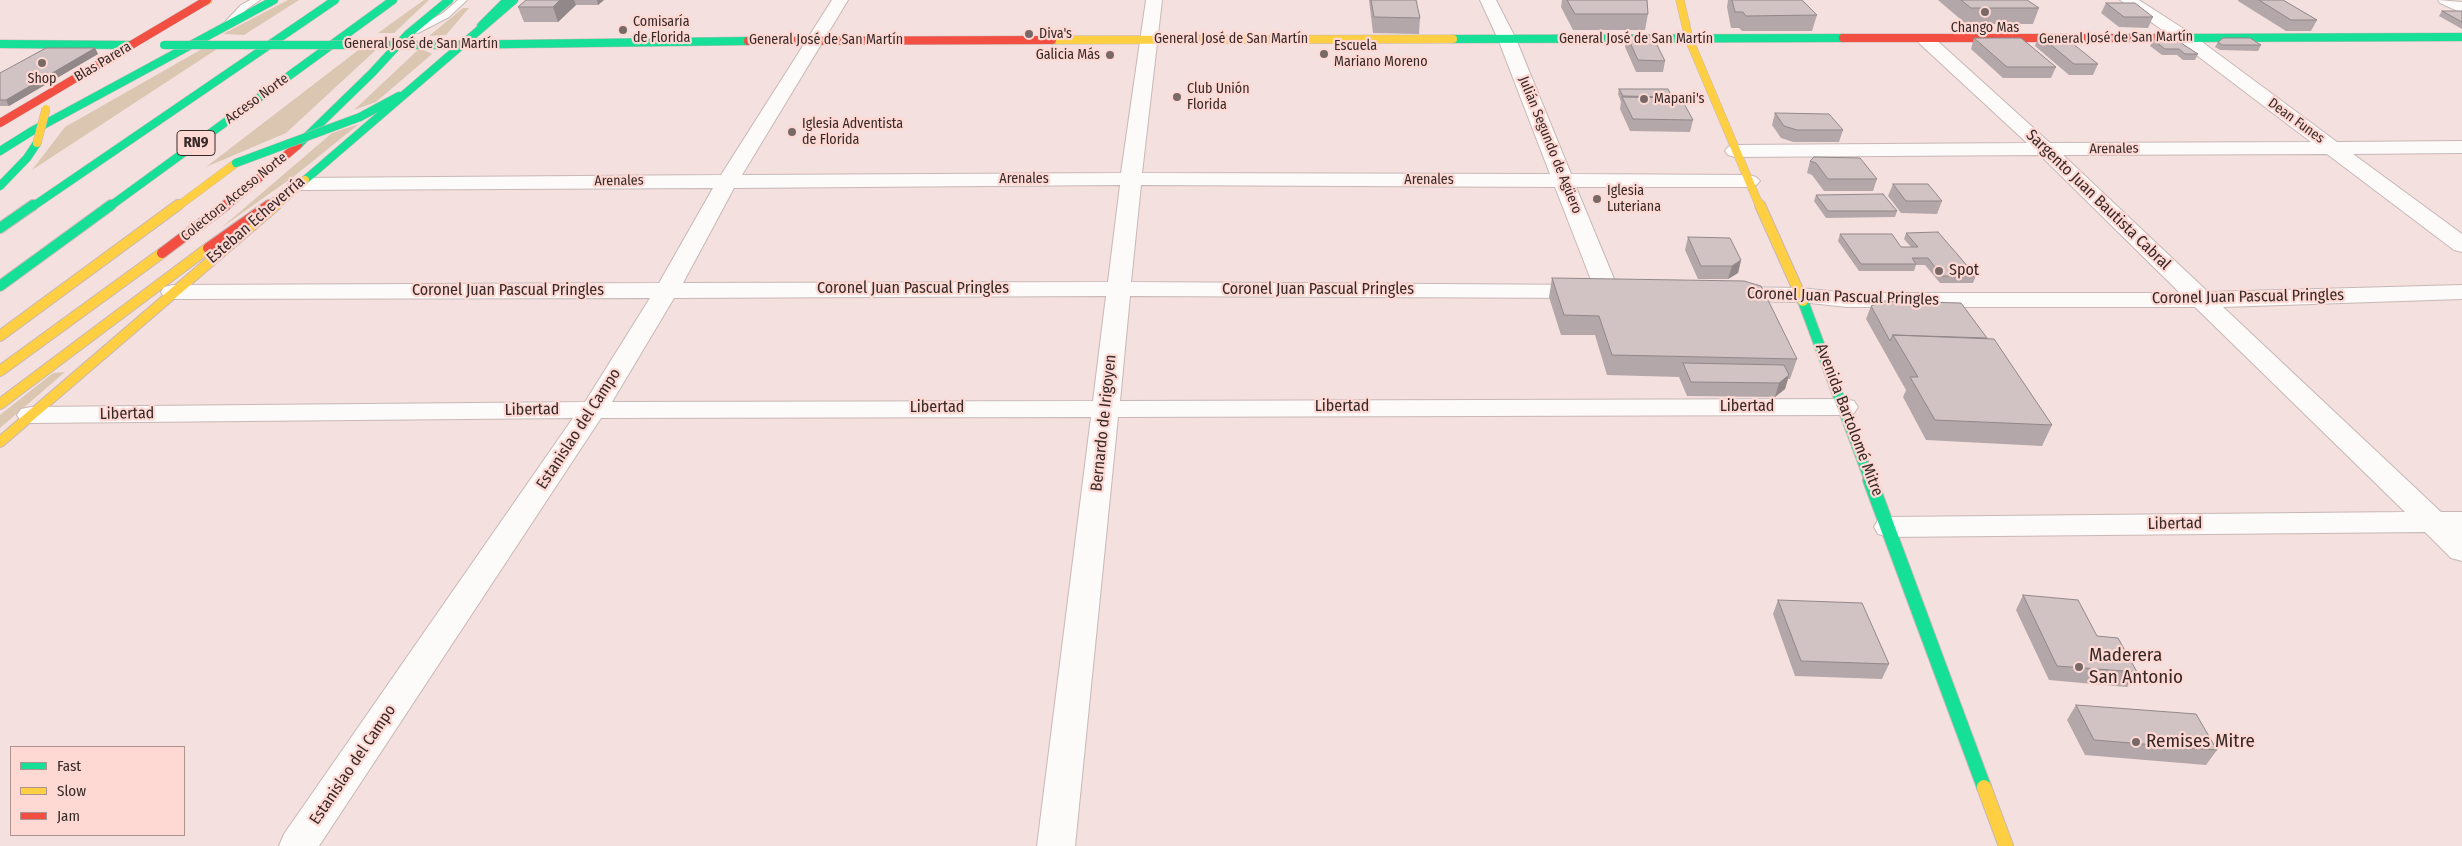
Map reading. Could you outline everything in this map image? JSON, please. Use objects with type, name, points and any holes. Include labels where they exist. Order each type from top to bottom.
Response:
[{"type":"main road","points":[[0,152],[32,132],[274,0]]},
{"type":"main road","name":"RN9","points":[[0,228],[335,0]]},
{"type":"main road","name":"Acceso Norte","points":[[0,286],[393,0]]},
{"type":"main road","name":"Colectora Acceso Norte","points":[[0,371],[218,213],[299,144],[372,74],[408,34],[449,0]]},
{"type":"main road","points":[[481,26],[507,0]]},
{"type":"main road","name":"Esteban Echeverría","points":[[0,442],[399,96],[514,0]]},
{"type":"main road","name":"Avenida Bartolomé Mitre","points":[[1680,0],[1689,39],[1749,181],[1801,295],[1844,406],[2006,846]]},
{"type":"main road","name":"Blas Parera","points":[[0,124],[206,1]]},
{"type":"main road","name":"General José de San Martín","points":[[0,44],[438,45],[815,40],[1926,40],[2184,37],[2462,37]]},
{"type":"main road","points":[[0,336],[236,164],[267,150],[360,117],[399,96]]},
{"type":"main road","points":[[0,186],[22,165],[37,142],[46,109],[44,97]]},
{"type":"main road","points":[[0,404],[160,282],[298,184]]},
{"type":"street","name":"Estanislao del Campo","points":[[298,846],[593,410],[667,290],[728,180],[840,0]]},
{"type":"street","name":"Bernardo de Irigoyen","points":[[1056,846],[1131,179],[1154,0]]},
{"type":"street","name":"Julián Segundo de Agüero","points":[[1488,0],[1507,39],[1564,180],[1617,291]]},
{"type":"street","name":"Dean Funes","points":[[2128,0],[2184,37],[2462,245]]},
{"type":"street","points":[[2446,0],[2462,8]]},
{"type":"street","name":"Sargento Juan Bautista Cabral","points":[[1926,40],[2046,150],[2462,550]]},
{"type":"street","name":"Arenales","points":[[1736,151],[2462,147]]},
{"type":"street","name":"Arenales","points":[[298,184],[1131,179],[1749,181]]},
{"type":"street","name":"Coronel Juan Pascual Pringles","points":[[173,292],[1119,289],[1617,291]]},
{"type":"street","name":"Coronel Juan Pascual Pringles","points":[[1704,293],[1801,295],[1847,300],[2201,300],[2462,292]]},
{"type":"street","name":"Libertad","points":[[31,415],[593,410],[1844,406]]},
{"type":"street","name":"Libertad","points":[[1889,527],[2462,522]]},
{"type":"lane","points":[[226,26],[244,7],[256,0]]},
{"type":"lane","points":[[408,34],[446,15],[463,0]]},
{"type":"lane","points":[[71,56],[91,44]]},
{"type":"lane","points":[[62,71],[71,81]]},
{"type":"shaded area","points":[[288,0],[299,0],[244,35],[223,34]]},
{"type":"shaded area","points":[[424,0],[429,0],[394,33],[378,33]]},
{"type":"shaded area","points":[[463,8],[469,8],[446,35],[429,36]]},
{"type":"shaded area","points":[[361,48],[378,48],[286,133],[206,167]]},
{"type":"shaded area","points":[[420,48],[432,54],[376,102],[354,110]]},
{"type":"shaded area","points":[[202,49],[217,49],[32,170],[65,127]]},
{"type":"shaded area","points":[[359,124],[293,177],[221,228],[332,133]]},
{"type":"shaded area","points":[[65,372],[0,428],[0,415],[53,373]]},
{"type":"building","points":[[526,0],[560,0],[553,7],[518,7]]},
{"type":"building","points":[[1371,0],[1416,0],[1420,18],[1374,17]]},
{"type":"building","points":[[1567,0],[1647,0],[1648,14],[1575,14]]},
{"type":"building","points":[[1732,0],[1802,0],[1817,15],[1746,16],[1743,12],[1735,12]]},
{"type":"building","points":[[1961,0],[2027,0],[2039,8],[1971,8]]},
{"type":"building","points":[[2259,0],[2283,0],[2317,20],[2291,20]]},
{"type":"building","points":[[2106,3],[2135,3],[2153,17],[2124,17]]},
{"type":"building","points":[[2442,11],[2462,11],[2462,22]]},
{"type":"building","points":[[2039,35],[2062,35],[2098,64],[2074,64]]},
{"type":"building","points":[[1627,36],[1653,37],[1665,61],[1638,60]]},
{"type":"building","points":[[1974,38],[2021,38],[2056,67],[2007,67]]},
{"type":"building","points":[[2223,38],[2250,38],[2261,45],[2222,45],[2218,42]]},
{"type":"building","points":[[2153,40],[2178,41],[2198,54],[2185,54],[2179,49],[2165,49]]},
{"type":"building","points":[[46,48],[95,48],[6,100],[0,100],[0,73]]},
{"type":"building","points":[[1619,89],[1668,89],[1672,97],[1623,96]]},
{"type":"building","points":[[1622,97],[1681,98],[1693,120],[1633,119]]},
{"type":"building","points":[[1775,113],[1829,114],[1843,130],[1797,130],[1784,126]]},
{"type":"building","points":[[1814,157],[1860,158],[1877,179],[1828,179],[1816,163],[1810,161]]},
{"type":"building","points":[[1893,184],[1928,184],[1942,201],[1906,201]]},
{"type":"building","points":[[1883,194],[1897,211],[1828,211],[1816,195]]},
{"type":"building","points":[[1938,232],[1976,276],[1942,276],[1928,258],[1912,258],[1916,264],[1861,264],[1840,234],[1892,234],[1901,247],[1918,247],[1906,233]]},
{"type":"building","points":[[1688,237],[1730,238],[1741,260],[1732,266],[1701,266]]},
{"type":"building","points":[[1552,278],[1744,281],[1761,286],[1797,359],[1612,355],[1599,316],[1564,315]]},
{"type":"building","points":[[1882,301],[1961,303],[1987,338],[1893,335],[1890,341],[1871,306]]},
{"type":"building","points":[[1893,335],[1994,339],[2052,425],[1935,420],[1910,377],[1918,377]]},
{"type":"building","points":[[1683,363],[1784,365],[1789,375],[1779,383],[1691,382]]},
{"type":"building","points":[[2023,595],[2078,600],[2097,636],[2118,638],[2137,672],[2057,666]]},
{"type":"building","points":[[1778,600],[1862,603],[1889,664],[1801,661]]},
{"type":"building","points":[[2076,705],[2196,714],[2217,750],[2094,740]]},
{"type":"traffic: fast","points":[[0,151],[32,131],[274,0]]},
{"type":"traffic: fast","points":[[0,228],[335,0]]},
{"type":"traffic: fast","points":[[0,286],[393,0]]},
{"type":"traffic: fast","points":[[298,145],[372,73],[408,34],[449,0]]},
{"type":"traffic: fast","points":[[481,26],[507,0]]},
{"type":"traffic: fast","points":[[305,180],[514,0]]},
{"type":"traffic: fast","points":[[2177,38],[2462,37]]},
{"type":"traffic: fast","points":[[1453,39],[1843,38]]},
{"type":"traffic: fast","points":[[438,45],[748,41]]},
{"type":"traffic: fast","points":[[0,44],[131,45]]},
{"type":"traffic: fast","points":[[164,45],[438,45]]},
{"type":"traffic: fast","points":[[360,117],[399,96]]},
{"type":"traffic: fast","points":[[236,163],[360,117]]},
{"type":"traffic: fast","points":[[0,186],[27,158],[37,143]]},
{"type":"traffic: fast","points":[[1803,301],[1984,787]]},
{"type":"traffic: slow","points":[[204,2],[208,0]]},
{"type":"traffic: slow","points":[[1680,0],[1689,39],[1735,151],[1803,301]]},
{"type":"traffic: slow","points":[[1052,40],[1453,39]]},
{"type":"traffic: slow","points":[[37,143],[46,109]]},
{"type":"traffic: slow","points":[[0,336],[236,163]]},
{"type":"traffic: slow","points":[[0,442],[305,180]]},
{"type":"traffic: slow","points":[[0,404],[208,248]]},
{"type":"traffic: slow","points":[[0,371],[162,253]]},
{"type":"traffic: slow","points":[[1984,787],[2006,846]]},
{"type":"traffic: jam","points":[[0,123],[207,0]]},
{"type":"traffic: jam","points":[[1843,38],[2177,38]]},
{"type":"traffic: jam","points":[[748,41],[1052,40]]},
{"type":"traffic: jam","points":[[162,253],[217,213],[298,145]]},
{"type":"traffic: jam","points":[[208,248],[299,184]]},
{"type":"place","name":"Chango Mas","points":[[1985,12]]},
{"type":"place","name":"Comisaría de Florida","points":[[623,30]]},
{"type":"place","name":"Diva's","points":[[1029,34]]},
{"type":"place","name":"Escuela Mariano Moreno","points":[[1324,54]]},
{"type":"place","name":"Galicia Más","points":[[1110,55]]},
{"type":"place","name":"Shop","points":[[42,63]]},
{"type":"place","name":"Club Unión Florida","points":[[1177,97]]},
{"type":"place","name":"Mapani's","points":[[1644,99]]},
{"type":"place","name":"Iglesia Adventista de Florida","points":[[792,132]]},
{"type":"place","name":"Iglesia Luteriana","points":[[1597,199]]},
{"type":"place","name":"Spot","points":[[1939,271]]},
{"type":"place","name":"Maderera San Antonio","points":[[2079,667]]},
{"type":"place","name":"Remises Mitre","points":[[2136,742]]}]
